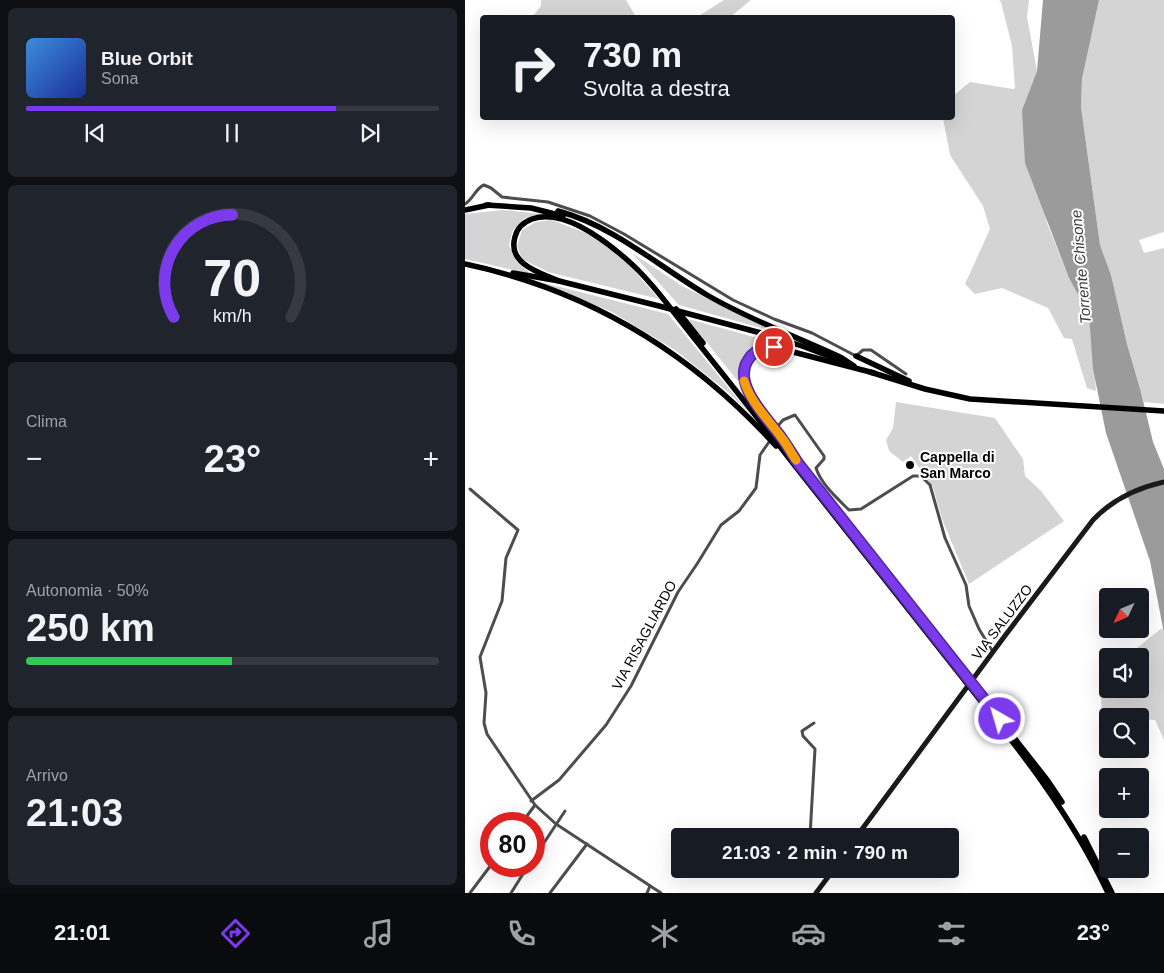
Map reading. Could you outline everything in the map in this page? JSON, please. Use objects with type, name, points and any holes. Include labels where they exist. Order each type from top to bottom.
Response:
[{"type":"main road","points":[[465,210],[498,203],[539,206],[564,212],[585,220],[627,243],[721,303],[842,358],[853,366]]},
{"type":"main road","points":[[486,205],[531,208],[560,215],[591,229],[621,250],[647,275],[684,318],[911,610]]},
{"type":"main road","points":[[559,281],[525,266],[516,254],[514,245],[515,235],[521,226],[531,220],[549,217],[569,222],[595,234],[628,260],[651,284],[798,470],[929,631],[1044,783],[1064,811],[1108,893]]},
{"type":"main road","points":[[465,264],[559,281],[659,306],[802,346],[853,366],[925,389],[970,399],[1164,411]]},
{"type":"main road","points":[[482,267],[565,295],[609,315],[654,340],[716,386],[759,427],[798,470]]},
{"type":"main road","points":[[798,463],[748,391],[744,374],[746,363],[751,356],[762,348],[779,348],[874,373]]},
{"type":"main road","points":[[856,356],[925,389]]},
{"type":"main road","name":"VIA SALUZZO","points":[[863,828],[1093,520],[1118,499],[1164,482]]},
{"type":"main road","points":[[974,690],[1048,781],[1101,868],[1112,893]]},
{"type":"main road","points":[[817,893],[827,878]]},
{"type":"street","points":[[465,204],[474,196],[478,188],[484,185],[491,188],[501,197],[549,202],[590,216],[624,234],[733,300],[774,319],[812,333],[856,356],[863,350],[871,350],[906,374]]},
{"type":"street","points":[[777,427],[783,420],[795,415],[824,456],[824,459],[816,468],[819,476],[849,510],[861,509],[913,476],[921,476],[930,485],[945,538],[966,585],[969,606],[979,629],[993,652]]},
{"type":"street","name":"VIA RISAGLIARDO","points":[[531,801],[559,780],[607,725],[631,686],[678,592],[721,525],[739,511],[756,488],[760,455],[769,442]]},
{"type":"street","points":[[470,489],[518,530],[506,558],[502,601],[480,657],[487,693],[484,723],[487,734],[535,806],[557,824],[661,893]]},
{"type":"street","points":[[811,828],[815,749],[803,736],[803,731],[814,723]]},
{"type":"street","points":[[530,812],[535,806]]},
{"type":"street","points":[[545,842],[565,811]]},
{"type":"street","points":[[549,893],[587,844]]},
{"type":"street","points":[[470,893],[482,877]]},
{"type":"street","points":[[511,893],[521,877]]},
{"type":"street","points":[[647,893],[650,886]]},
{"type":"shaded area","points":[[541,0],[626,0],[635,15],[534,15],[541,6]]},
{"type":"shaded area","points":[[724,0],[751,0],[732,15],[700,15]]},
{"type":"shaded area","points":[[999,0],[1029,0],[1027,17],[1037,71],[1022,110],[1047,223],[1069,278],[1089,315],[1096,391],[1087,388],[1072,339],[1064,338],[1048,308],[1002,288],[975,294],[965,284],[990,229],[983,206],[950,155],[943,120],[955,120],[955,94],[970,82],[1015,88],[1012,46]]},
{"type":"shaded area","points":[[1099,0],[1164,0],[1164,232],[1139,240],[1144,253],[1164,248],[1164,404],[1144,402],[1127,344],[1111,275],[1100,245],[1081,107],[1082,79]]},
{"type":"shaded area","points":[[503,210],[542,214],[525,218],[513,230],[509,245],[516,261],[531,274],[465,259],[465,214]]},
{"type":"shaded area","points":[[552,220],[593,236],[629,265],[659,299],[548,272],[522,259],[517,246],[522,230],[536,222]]},
{"type":"shaded area","points":[[632,253],[684,287],[776,332],[679,305]]},
{"type":"shaded area","points":[[540,282],[668,314],[750,414],[728,392],[675,350],[612,312]]},
{"type":"shaded area","points":[[688,319],[787,346],[767,345],[748,351],[741,362],[741,376],[745,390]]},
{"type":"shaded area","points":[[896,402],[995,418],[1023,459],[1025,476],[1041,491],[1064,521],[969,584],[942,519],[933,487],[911,456],[903,462],[889,451],[886,440],[893,428]]},
{"type":"shaded area","points":[[1162,628],[1164,633],[1164,740],[1155,720],[1149,720],[1149,708],[1102,708],[1101,698],[1149,698],[1149,648],[1137,648]]},
{"type":"water","name":"Torrente Chisone","points":[[1043,0],[1099,0],[1082,79],[1081,107],[1100,245],[1111,275],[1153,442],[1164,469],[1164,633],[1150,561],[1106,433],[1093,369],[1089,315],[1069,278],[1025,163],[1022,110],[1037,71]]},
{"type":"slow traffic","points":[[744,381],[756,404],[796,460]]},
{"type":"place","name":"Cappella di San Marco","points":[[910,465]]},
{"type":"route","points":[[774,347],[762,348],[755,352],[744,367],[744,380],[751,396],[798,463],[1000,719]]}]
